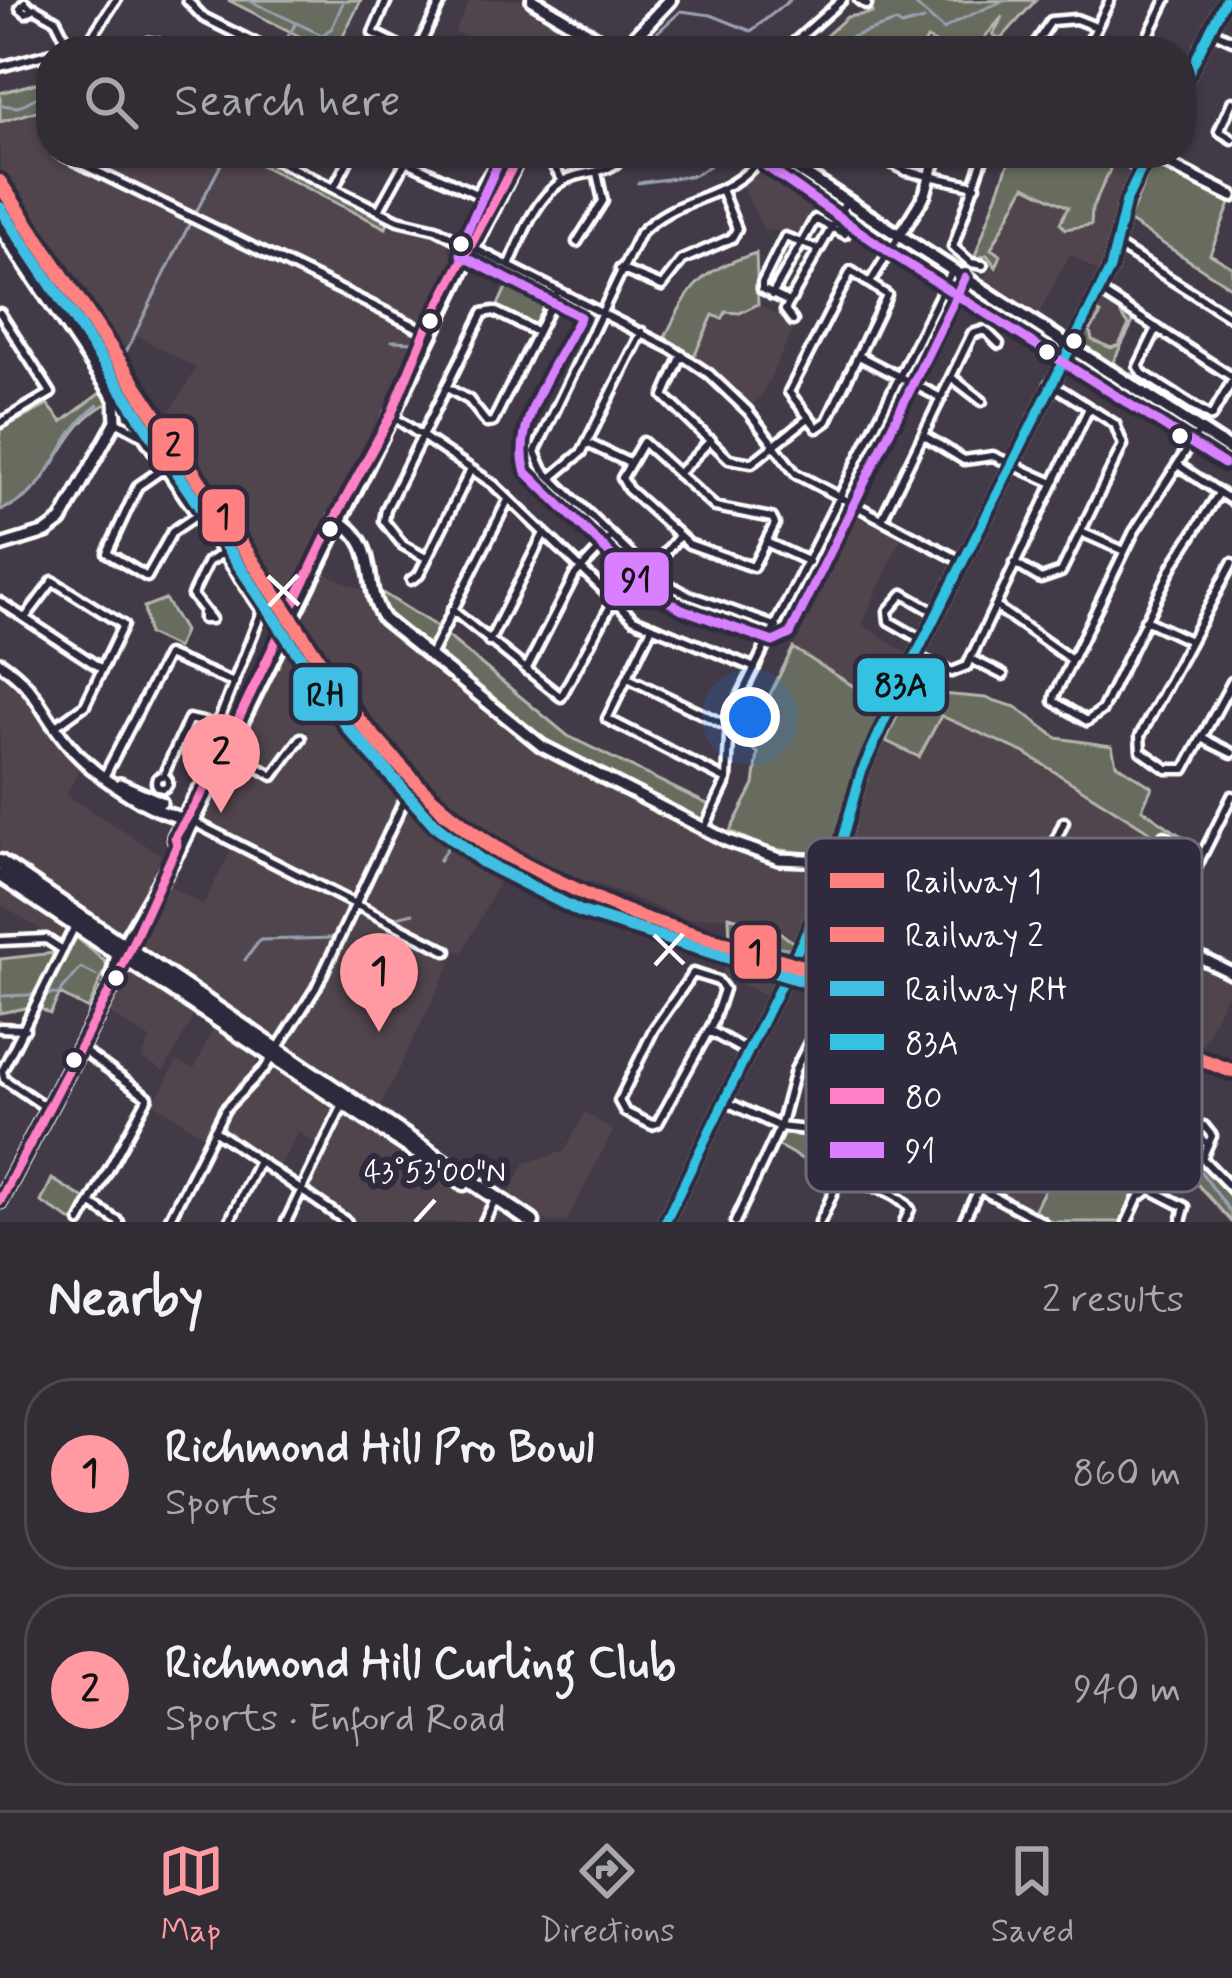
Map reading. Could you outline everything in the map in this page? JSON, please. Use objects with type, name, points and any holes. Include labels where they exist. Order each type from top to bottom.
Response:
[{"type":"main road","points":[[533,0],[590,36]]},
{"type":"main road","points":[[632,36],[670,0]]},
{"type":"main road","points":[[0,1202],[512,168]]},
{"type":"main road","points":[[792,168],[1232,451]]},
{"type":"main road","points":[[0,862],[124,953],[496,1199]]},
{"type":"main road","points":[[0,875],[124,953]]},
{"type":"main road","points":[[275,1053],[344,1104],[532,1222]]},
{"type":"street","points":[[90,36],[98,32],[116,0]]},
{"type":"street","points":[[187,0],[203,17],[241,36]]},
{"type":"street","points":[[380,36],[374,33],[387,0]]},
{"type":"street","points":[[422,36],[442,0]]},
{"type":"street","points":[[803,36],[842,0]]},
{"type":"street","points":[[1092,36],[1110,0]]},
{"type":"street","points":[[1148,36],[1166,0]]},
{"type":"street","points":[[1196,58],[1225,0]]},
{"type":"street","points":[[31,8],[56,20],[64,36]]},
{"type":"street","points":[[1041,36],[1051,21],[1076,19],[1096,27]]},
{"type":"street","points":[[1210,30],[1232,40]]},
{"type":"street","points":[[0,67],[36,57]]},
{"type":"street","points":[[1232,102],[1219,131],[1232,140]]},
{"type":"street","points":[[90,168],[429,333]]},
{"type":"street","points":[[294,168],[379,210],[472,247],[682,355],[748,411],[796,474],[963,562]]},
{"type":"street","points":[[334,188],[344,168]]},
{"type":"street","points":[[379,210],[400,168]]},
{"type":"street","points":[[415,168],[476,194],[492,168]]},
{"type":"street","points":[[555,168],[563,181]]},
{"type":"street","points":[[509,266],[533,215],[563,181],[604,168]]},
{"type":"street","points":[[754,168],[722,192],[652,222],[620,269],[536,446],[539,465],[650,573],[699,600],[777,626]]},
{"type":"street","points":[[910,168],[976,186]]},
{"type":"street","points":[[871,281],[933,168]]},
{"type":"street","points":[[981,168],[953,247],[971,263],[983,265]]},
{"type":"street","points":[[844,838],[861,773],[1050,383],[1100,291],[1118,246],[1126,201],[1141,168]]},
{"type":"street","points":[[1176,168],[1232,196]]},
{"type":"street","points":[[578,242],[603,200],[597,173]]},
{"type":"street","points":[[620,269],[662,286],[689,255],[736,236],[722,192]]},
{"type":"street","points":[[794,321],[784,313],[815,248],[846,202]]},
{"type":"street","points":[[772,295],[816,218],[845,234]]},
{"type":"street","points":[[0,546],[46,532],[61,521],[116,421],[109,384],[1,230]]},
{"type":"street","points":[[789,302],[772,295],[762,284],[785,237],[815,248]]},
{"type":"street","points":[[1118,246],[1232,318]]},
{"type":"street","points":[[856,271],[887,295],[858,356],[825,425],[815,428],[789,397],[791,387],[847,274],[856,271]]},
{"type":"street","points":[[704,830],[727,780],[727,726],[952,271]]},
{"type":"street","points":[[448,388],[469,400],[487,423],[493,422],[558,291]]},
{"type":"street","points":[[1100,291],[1157,328],[1232,379],[1211,417],[1138,367],[1157,328]]},
{"type":"street","points":[[426,558],[403,545],[384,521],[485,312],[494,310],[537,332]]},
{"type":"street","points":[[0,313],[51,393],[1,420]]},
{"type":"street","points":[[881,519],[974,331],[985,330],[999,344]]},
{"type":"street","points":[[551,478],[586,443],[642,332]]},
{"type":"street","points":[[682,355],[664,396],[740,464],[773,447],[807,419]]},
{"type":"street","points":[[858,356],[941,398]]},
{"type":"street","points":[[951,377],[982,400]]},
{"type":"street","points":[[1014,563],[1041,579],[1053,579],[1124,440],[1115,424],[1050,383]]},
{"type":"street","points":[[916,657],[952,672],[964,669],[971,659],[1089,408]]},
{"type":"street","points":[[391,415],[472,467],[612,602],[651,629],[755,668]]},
{"type":"street","points":[[116,421],[142,434],[262,611],[217,723],[189,719],[163,776]]},
{"type":"street","points":[[1200,430],[1124,551],[1054,701],[1087,721],[1102,710],[1176,559],[1220,493]]},
{"type":"street","points":[[923,435],[964,460],[987,456],[1053,483]]},
{"type":"street","points":[[678,473],[710,440]]},
{"type":"street","points":[[643,442],[678,473],[715,507],[772,518],[756,565],[748,567],[679,536],[625,485],[629,463],[643,442]]},
{"type":"street","points":[[586,443],[629,463]]},
{"type":"street","points":[[1178,465],[1232,501]]},
{"type":"street","points":[[165,467],[138,486],[107,553],[147,577],[172,532],[197,514]]},
{"type":"street","points":[[411,580],[472,467]]},
{"type":"street","points":[[430,654],[508,500]]},
{"type":"street","points":[[338,520],[349,525],[371,560],[380,614],[542,746],[704,830],[779,859],[806,860]]},
{"type":"street","points":[[1081,532],[1124,551]]},
{"type":"street","points":[[489,642],[543,535]]},
{"type":"street","points":[[650,573],[679,536]]},
{"type":"street","points":[[526,670],[579,569],[611,537]]},
{"type":"street","points":[[766,542],[809,562]]},
{"type":"street","points":[[203,613],[192,595],[208,562],[223,553]]},
{"type":"street","points":[[1232,563],[1187,640],[1138,744],[1152,760],[1178,772],[1189,766],[1232,682]]},
{"type":"street","points":[[25,618],[52,581],[114,618],[122,628],[85,705],[56,726]]},
{"type":"street","points":[[924,641],[886,616],[903,594],[938,614]]},
{"type":"street","points":[[0,602],[102,669]]},
{"type":"street","points":[[452,610],[556,696],[564,695],[612,602]]},
{"type":"street","points":[[995,606],[1072,660]]},
{"type":"street","points":[[1145,620],[1187,640]]},
{"type":"street","points":[[651,629],[609,722],[727,780]]},
{"type":"street","points":[[106,775],[167,655],[234,683]]},
{"type":"street","points":[[971,659],[1003,675]]},
{"type":"street","points":[[0,663],[26,681],[77,754],[106,775],[447,951]]},
{"type":"street","points":[[626,678],[727,726]]},
{"type":"street","points":[[226,749],[273,776],[301,738]]},
{"type":"street","points":[[1204,739],[1232,753]]},
{"type":"street","points":[[168,1222],[230,1103],[275,1053],[316,988],[403,802]]},
{"type":"street","points":[[1202,852],[1230,803]]},
{"type":"street","points":[[1057,838],[1064,822]]},
{"type":"street","points":[[48,1109],[4,1079],[2,1072],[75,926]]},
{"type":"street","points":[[665,1222],[806,930]]},
{"type":"street","points":[[0,941],[46,939],[63,950]]},
{"type":"street","points":[[1202,958],[1232,973]]},
{"type":"street","points":[[693,973],[723,985],[709,1031],[658,1124],[625,1112],[620,1100],[653,1029],[693,973]]},
{"type":"street","points":[[0,1028],[25,1029]]},
{"type":"street","points":[[709,1031],[749,1052]]},
{"type":"street","points":[[78,1047],[146,1092],[80,1222]]},
{"type":"street","points":[[735,1222],[780,1127],[806,1047]]},
{"type":"street","points":[[725,1101],[780,1127],[806,1130]]},
{"type":"street","points":[[286,1222],[344,1104]]},
{"type":"street","points":[[214,1130],[347,1222]]},
{"type":"street","points":[[1205,1142],[1202,1158],[1232,1189]]},
{"type":"street","points":[[229,1222],[258,1163]]},
{"type":"street","points":[[820,1222],[834,1192]]},
{"type":"street","points":[[889,1192],[910,1209],[904,1222]]},
{"type":"street","points":[[963,1222],[978,1192]]},
{"type":"street","points":[[983,1192],[1042,1222]]},
{"type":"street","points":[[1127,1222],[1146,1192]]},
{"type":"street","points":[[1156,1192],[1184,1207],[1181,1222]]},
{"type":"street","points":[[484,1222],[496,1199]]},
{"type":"street","points":[[90,1203],[119,1222]]},
{"type":"shaded area","points":[[470,0],[522,0],[573,36],[463,36],[455,32]]},
{"type":"shaded area","points":[[36,111],[36,168],[267,168],[385,227],[418,228],[448,243],[452,259],[424,319],[412,322],[354,292],[350,298],[414,331],[417,339],[289,593],[163,424],[196,368],[138,336],[126,355],[0,169],[0,122]]},
{"type":"shaded area","points":[[759,168],[780,168],[823,200],[803,232],[764,230],[742,186]]},
{"type":"shaded area","points":[[1007,168],[1134,168],[1118,203],[1100,273],[1070,254],[1039,313],[984,278],[993,265],[990,257],[974,259]]},
{"type":"shaded area","points":[[1101,299],[1134,320],[1113,361],[1082,341]]},
{"type":"shaded area","points":[[758,304],[795,325],[762,395],[750,407],[694,356],[713,314],[740,313]]},
{"type":"shaded area","points":[[857,516],[901,538],[862,624],[910,656],[888,708],[793,648]]},
{"type":"shaded area","points":[[323,572],[368,593],[378,619],[543,753],[754,857],[806,866],[806,947],[777,931],[729,916],[686,919],[591,881],[586,888],[524,861],[466,822],[379,734],[300,618]]},
{"type":"shaded area","points":[[292,626],[367,746],[406,793],[352,898],[199,817],[229,759],[275,779],[308,743],[308,731],[296,730],[292,748],[271,773],[234,745]]},
{"type":"shaded area","points":[[0,673],[33,699],[57,743],[81,765],[66,795],[161,855],[123,933],[0,851]]},
{"type":"shaded area","points":[[940,715],[1025,753],[1159,838],[852,838],[861,786],[886,741],[919,757]]},
{"type":"shaded area","points":[[413,802],[507,867],[462,953],[361,904]]},
{"type":"shaded area","points":[[232,849],[350,907],[311,988],[277,1040],[137,947],[168,885],[203,905]]},
{"type":"shaded area","points":[[0,886],[67,928],[62,943],[0,904]]},
{"type":"shaded area","points":[[358,911],[451,962],[378,1111],[286,1047],[320,997]]},
{"type":"shaded area","points":[[729,954],[781,969],[770,998],[722,975]]},
{"type":"shaded area","points":[[1202,966],[1232,981],[1202,1046]]},
{"type":"shaded area","points":[[126,968],[196,1012],[164,1071],[142,1058],[150,1039],[106,1011]]},
{"type":"shaded area","points":[[214,1027],[259,1058],[248,1078],[225,1099],[204,1136],[154,1103],[177,1061],[194,1069]]},
{"type":"shaded area","points":[[275,1064],[338,1105],[318,1144],[298,1132],[276,1173],[218,1129],[227,1110]]},
{"type":"shaded area","points":[[346,1110],[487,1202],[477,1222],[353,1222],[305,1191]]},
{"type":"shaded area","points":[[585,1112],[613,1131],[566,1222],[548,1222],[508,1195],[525,1163],[565,1151]]},
{"type":"shaded area","points":[[993,1192],[1044,1192],[1033,1213]]},
{"type":"green space","points":[[228,0],[361,0],[343,36],[299,36]]},
{"type":"green space","points":[[1036,0],[1004,36],[993,35],[1003,16],[986,36],[826,36],[847,17],[872,13],[871,3]]},
{"type":"green space","points":[[36,83],[36,111],[0,122],[0,93]]},
{"type":"green space","points":[[267,168],[289,168],[389,218],[386,228]]},
{"type":"green space","points":[[1007,168],[1111,168],[1092,209],[1091,225],[1065,229],[1060,223],[1068,207],[1025,186],[991,249],[1001,255],[996,267],[987,255],[974,259]]},
{"type":"green space","points":[[1150,168],[1168,168],[1232,199],[1210,254],[1232,267],[1232,288],[1128,221]]},
{"type":"green space","points":[[756,253],[758,304],[740,313],[726,312],[722,319],[713,315],[694,356],[665,337],[699,282]]},
{"type":"green space","points":[[513,273],[554,292],[537,327],[497,307]]},
{"type":"green space","points":[[1093,310],[1101,314],[1090,331],[1092,340],[1111,348],[1119,345],[1129,325],[1120,313],[1134,320],[1113,362],[1212,429],[1082,345],[1079,339]]},
{"type":"green space","points":[[104,390],[108,403],[77,428],[34,490],[0,510],[0,430],[48,405],[62,422]]},
{"type":"green space","points":[[381,592],[439,628],[431,647],[385,612]]},
{"type":"green space","points":[[165,599],[184,631],[177,648],[148,634],[144,607]]},
{"type":"green space","points":[[445,634],[568,736],[711,806],[701,823],[551,749],[435,651]]},
{"type":"green space","points":[[793,648],[888,708],[857,775],[842,838],[806,838],[806,853],[766,848],[730,831],[754,785],[758,753],[745,745]]},
{"type":"green space","points":[[908,691],[986,698],[1016,707],[1057,738],[1112,746],[1116,764],[1152,787],[1142,809],[1184,838],[1159,838],[1025,753],[941,716],[919,757],[886,741]]},
{"type":"green space","points":[[729,916],[778,931],[794,943],[788,956],[730,941]]},
{"type":"green space","points":[[75,936],[108,964],[88,1009],[60,994],[50,1014],[38,1007]]},
{"type":"green space","points":[[54,953],[31,1007],[0,1013],[0,959]]},
{"type":"green space","points":[[781,1133],[806,1136],[806,1161],[775,1144]]},
{"type":"green space","points":[[1202,1160],[1232,1199],[1232,1222],[1202,1190]]},
{"type":"green space","points":[[52,1179],[85,1199],[74,1222],[41,1202]]},
{"type":"green space","points":[[1043,1192],[1137,1192],[1123,1222],[1053,1222],[1033,1213]]},
{"type":"waterway","points":[[248,0],[322,35],[332,28],[344,0]]},
{"type":"waterway","points":[[653,36],[681,11],[711,15],[751,31],[790,0]]},
{"type":"waterway","points":[[910,0],[944,30],[1009,0]]},
{"type":"waterway","points":[[855,36],[896,22],[901,26],[924,20]]},
{"type":"waterway","points":[[288,36],[295,25]]},
{"type":"waterway","points":[[0,105],[18,107],[36,98]]},
{"type":"waterway","points":[[195,214],[219,168]]},
{"type":"waterway","points":[[638,183],[695,175],[706,168]]},
{"type":"waterway","points":[[125,354],[190,223]]},
{"type":"waterway","points":[[392,341],[415,342]]},
{"type":"waterway","points":[[0,510],[32,491],[72,432],[98,405]]},
{"type":"waterway","points":[[439,861],[455,835],[527,878],[545,870],[581,891],[598,891],[660,919],[741,942],[788,948]]},
{"type":"waterway","points":[[393,918],[413,913]]},
{"type":"waterway","points":[[245,960],[260,940],[335,938]]},
{"type":"waterway","points":[[0,996],[59,994],[81,968],[97,976]]},
{"type":"waterway","points":[[1202,1173],[1232,1214]]},
{"type":"rail line","name":"1","points":[[0,181],[360,720],[445,814],[491,849],[633,915],[806,967]]},
{"type":"rail line","name":"2","points":[[0,186],[359,722],[407,774],[454,816],[549,878],[655,922],[806,970]]},
{"type":"rail line","name":"RH","points":[[0,208],[348,728],[435,825],[483,862],[581,912],[806,982]]},
{"type":"rail line","name":"1","points":[[1202,1059],[1232,1070]]},
{"type":"rail line","name":"2","points":[[1202,1061],[1232,1072]]},
{"type":"transit line","name":"83A","points":[[1196,59],[1225,0]]},
{"type":"transit line","name":"91","points":[[496,168],[461,244],[461,255],[580,317],[531,414],[523,454],[526,472],[645,588],[682,609],[773,642],[790,634],[965,278]]},
{"type":"transit line","name":"80","points":[[0,1201],[118,975],[177,845],[175,837],[206,787],[332,524],[391,415],[428,325],[512,168]]},
{"type":"transit line","name":"91","points":[[768,168],[895,256],[1224,464]]},
{"type":"transit line","name":"83A","points":[[842,838],[861,773],[899,689],[1110,269],[1126,201],[1142,168]]},
{"type":"transit line","name":"83A","points":[[665,1222],[806,933]]},
{"type":"place","name":"Richmond Hill Curling Club","points":[[221,813]]},
{"type":"place","name":"Richmond Hill Pro Bowl","points":[[379,1032]]}]
